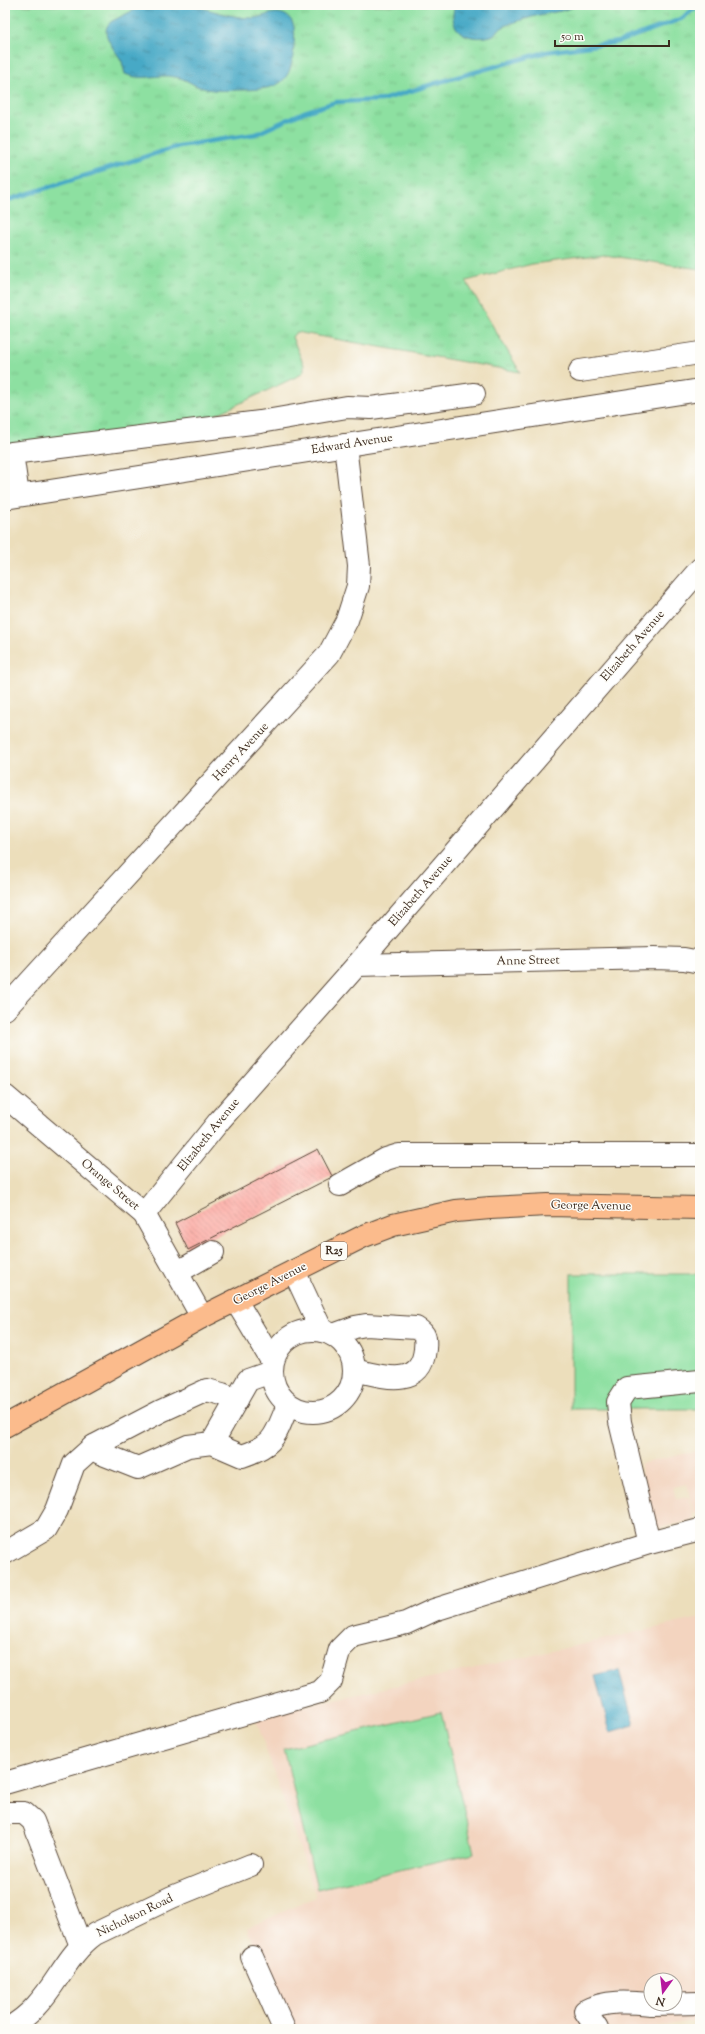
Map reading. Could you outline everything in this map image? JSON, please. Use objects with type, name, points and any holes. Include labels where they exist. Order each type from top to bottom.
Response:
[{"type":"main road","name":"George Avenue","points":[[5,1426],[202,1317],[364,1236],[393,1225],[456,1211],[548,1205],[700,1208]]},
{"type":"street","points":[[580,371],[700,353]]},
{"type":"street","name":"Edward Avenue","points":[[11,497],[700,390]]},
{"type":"street","points":[[11,497],[12,453],[260,422],[346,407],[371,408],[474,394]]},
{"type":"street","name":"Henry Avenue","points":[[5,1009],[329,654],[347,620],[358,586],[359,566],[345,444]]},
{"type":"street","name":"Elizabeth Avenue","points":[[144,1214],[220,1120],[357,965],[700,569]]},
{"type":"street","name":"Anne Street","points":[[357,965],[654,958],[684,959],[700,962]]},
{"type":"street","name":"Orange Street","points":[[5,1096],[144,1214],[202,1317]]},
{"type":"street","points":[[340,1185],[386,1159],[407,1154],[700,1155]]},
{"type":"street","points":[[178,1272],[213,1252]]},
{"type":"street","points":[[236,1301],[272,1367],[273,1382],[277,1392],[288,1405],[303,1411],[314,1412],[324,1411],[334,1406],[349,1391],[354,1370],[348,1350],[328,1333],[294,1272]]},
{"type":"street","points":[[212,1443],[248,1380],[272,1367],[282,1342],[301,1331],[328,1333],[355,1326],[366,1325],[416,1328],[426,1337],[424,1356],[421,1365],[414,1373],[400,1378],[354,1370]]},
{"type":"street","points":[[648,1543],[620,1422],[618,1402],[627,1388],[700,1381]]},
{"type":"street","points":[[5,1552],[46,1529],[57,1510],[74,1464],[94,1446],[161,1411],[207,1390],[237,1400]]},
{"type":"street","points":[[94,1446],[100,1453],[138,1468],[188,1446],[212,1443],[242,1456],[257,1451],[273,1440],[288,1405]]},
{"type":"street","points":[[5,1783],[320,1692],[331,1681],[340,1650],[353,1636],[406,1623],[434,1610],[648,1543],[700,1530]]},
{"type":"street","points":[[5,1814],[24,1813],[33,1821],[81,1946]]},
{"type":"street","name":"Nicholson Road","points":[[7,2029],[37,2006],[81,1946],[95,1934],[165,1901],[252,1865]]},
{"type":"street","points":[[252,1957],[284,2029]]},
{"type":"street","points":[[597,2029],[586,2011],[595,2006],[625,2002],[643,2003]]},
{"type":"street","points":[[683,2003],[700,2003]]},
{"type":"shaded area","points":[[700,1450],[700,1513],[694,1514],[687,1484],[673,1487],[676,1499],[689,1497],[694,1520],[655,1529],[640,1464]]},
{"type":"shaded area","points":[[700,1618],[700,2019],[652,2029],[285,2029],[247,1928],[316,1897],[255,1717]]},
{"type":"green space","points":[[5,5],[700,5],[700,269],[604,255],[532,264],[466,281],[520,372],[296,332],[292,337],[304,365],[304,371],[300,375],[213,416],[110,434],[5,447],[5,407],[7,404],[5,401]]},
{"type":"green space","points":[[571,1274],[700,1274],[700,1409],[571,1409]]},
{"type":"green space","points":[[441,1712],[474,1853],[317,1889],[284,1749]]},
{"type":"water","points":[[144,5],[190,5],[244,18],[256,18],[273,13],[281,13],[289,17],[293,24],[293,58],[290,68],[281,82],[274,86],[242,90],[212,90],[199,87],[179,78],[168,76],[138,77],[125,74],[122,62],[109,42],[106,30],[112,21]]},
{"type":"water","points":[[455,5],[576,5],[566,10],[538,15],[516,22],[504,27],[492,35],[474,37],[467,36],[456,28],[453,14]]},
{"type":"water","points":[[619,1670],[634,1725],[610,1732],[595,1676]]},
{"type":"building","points":[[318,1149],[332,1176],[330,1178],[188,1250],[175,1223]]},
{"type":"waterway","points":[[5,201],[179,146],[256,134],[304,112],[336,102],[382,100],[546,52],[618,42],[681,19],[699,5]]}]
